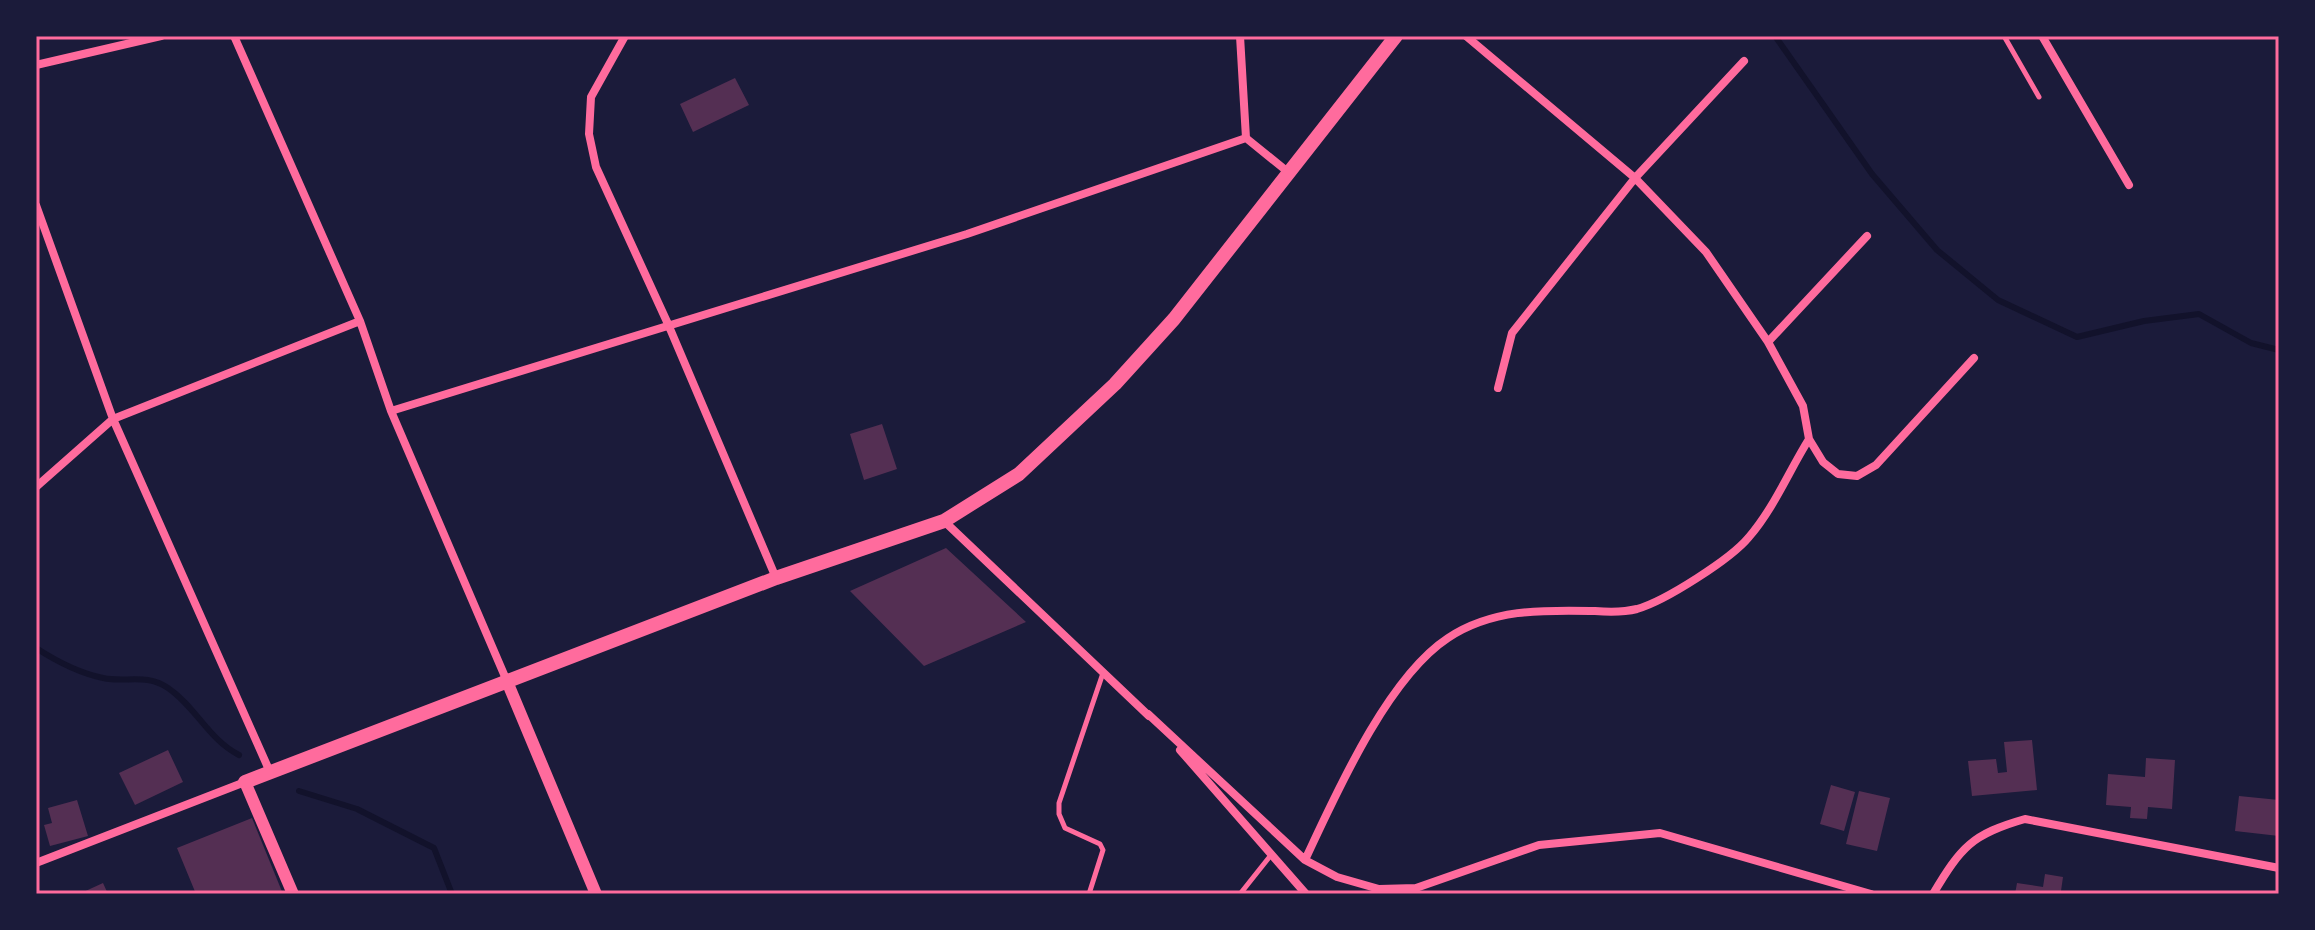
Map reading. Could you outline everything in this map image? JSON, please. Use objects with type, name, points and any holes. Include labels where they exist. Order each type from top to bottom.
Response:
[{"type":"main road","points":[[245,782],[506,679],[776,578],[944,521],[1019,474],[1115,384],[1174,319],[1396,36]]},
{"type":"street","points":[[37,63],[161,36]]},
{"type":"street","points":[[234,36],[360,321],[391,411],[596,894]]},
{"type":"street","points":[[1240,36],[1246,138],[1288,172]]},
{"type":"street","points":[[1466,36],[1635,178],[1706,252],[1768,342],[1803,406],[1809,439],[1823,462],[1838,474],[1857,476],[1876,465],[1974,358]]},
{"type":"street","points":[[2042,36],[2129,185]]},
{"type":"street","points":[[621,39],[591,97],[589,134],[596,167],[668,324],[776,578]]},
{"type":"street","points":[[1498,388],[1512,333],[1635,178],[1744,61]]},
{"type":"street","points":[[391,411],[967,234],[1246,138]]},
{"type":"street","points":[[36,205],[113,419],[270,772]]},
{"type":"street","points":[[1768,342],[1867,236]]},
{"type":"street","points":[[36,487],[113,419],[360,321]]},
{"type":"street","points":[[1305,860],[1355,754],[1416,666],[1449,638],[1485,621],[1536,609],[1637,609],[1688,584],[1748,539],[1809,439]]},
{"type":"street","points":[[944,521],[1305,860],[1337,877],[1379,889],[1416,888],[1539,845],[1660,833],[1871,894]]},
{"type":"street","points":[[1148,714],[1306,894]]},
{"type":"street","points":[[36,863],[245,782],[293,894]]},
{"type":"street","points":[[1933,894],[1953,860],[1988,829],[2025,819],[2279,868]]},
{"type":"lane","points":[[2004,36],[2039,97]]},
{"type":"lane","points":[[1089,894],[1103,850],[1100,844],[1065,828],[1059,814],[1059,803],[1103,672]]},
{"type":"lane","points":[[1240,894],[1272,854]]},
{"type":"building","points":[[735,78],[749,105],[693,132],[680,104]]},
{"type":"building","points":[[882,424],[897,469],[864,480],[850,434]]},
{"type":"building","points":[[946,548],[1026,622],[924,666],[850,591]]},
{"type":"building","points":[[2032,740],[2037,790],[1972,796],[1968,761],[1996,759],[1998,773],[2007,772],[2004,742]]},
{"type":"building","points":[[168,750],[183,782],[135,805],[119,773]]},
{"type":"building","points":[[2146,758],[2175,760],[2172,809],[2148,807],[2147,819],[2130,818],[2131,807],[2106,805],[2108,774],[2145,777]]},
{"type":"building","points":[[1831,785],[1855,792],[1844,831],[1820,824]]},
{"type":"building","points":[[1859,791],[1890,798],[1877,851],[1846,844]]},
{"type":"building","points":[[2239,796],[2279,800],[2279,836],[2235,831]]},
{"type":"building","points":[[77,800],[88,836],[50,846],[44,825],[52,823],[48,808]]},
{"type":"building","points":[[252,818],[283,894],[196,894],[177,848]]},
{"type":"building","points":[[2045,874],[2063,877],[2061,891],[2068,894],[2015,894],[2017,883],[2043,887]]},
{"type":"building","points":[[103,883],[108,894],[79,894]]},
{"type":"waterway","points":[[1775,36],[1872,174],[1937,250],[1998,300],[2077,337],[2144,321],[2199,314],[2251,343],[2279,350]]},
{"type":"waterway","points":[[36,648],[94,676],[160,683],[187,704],[219,740],[239,755]]},
{"type":"waterway","points":[[299,791],[357,809],[434,848],[452,894]]}]
